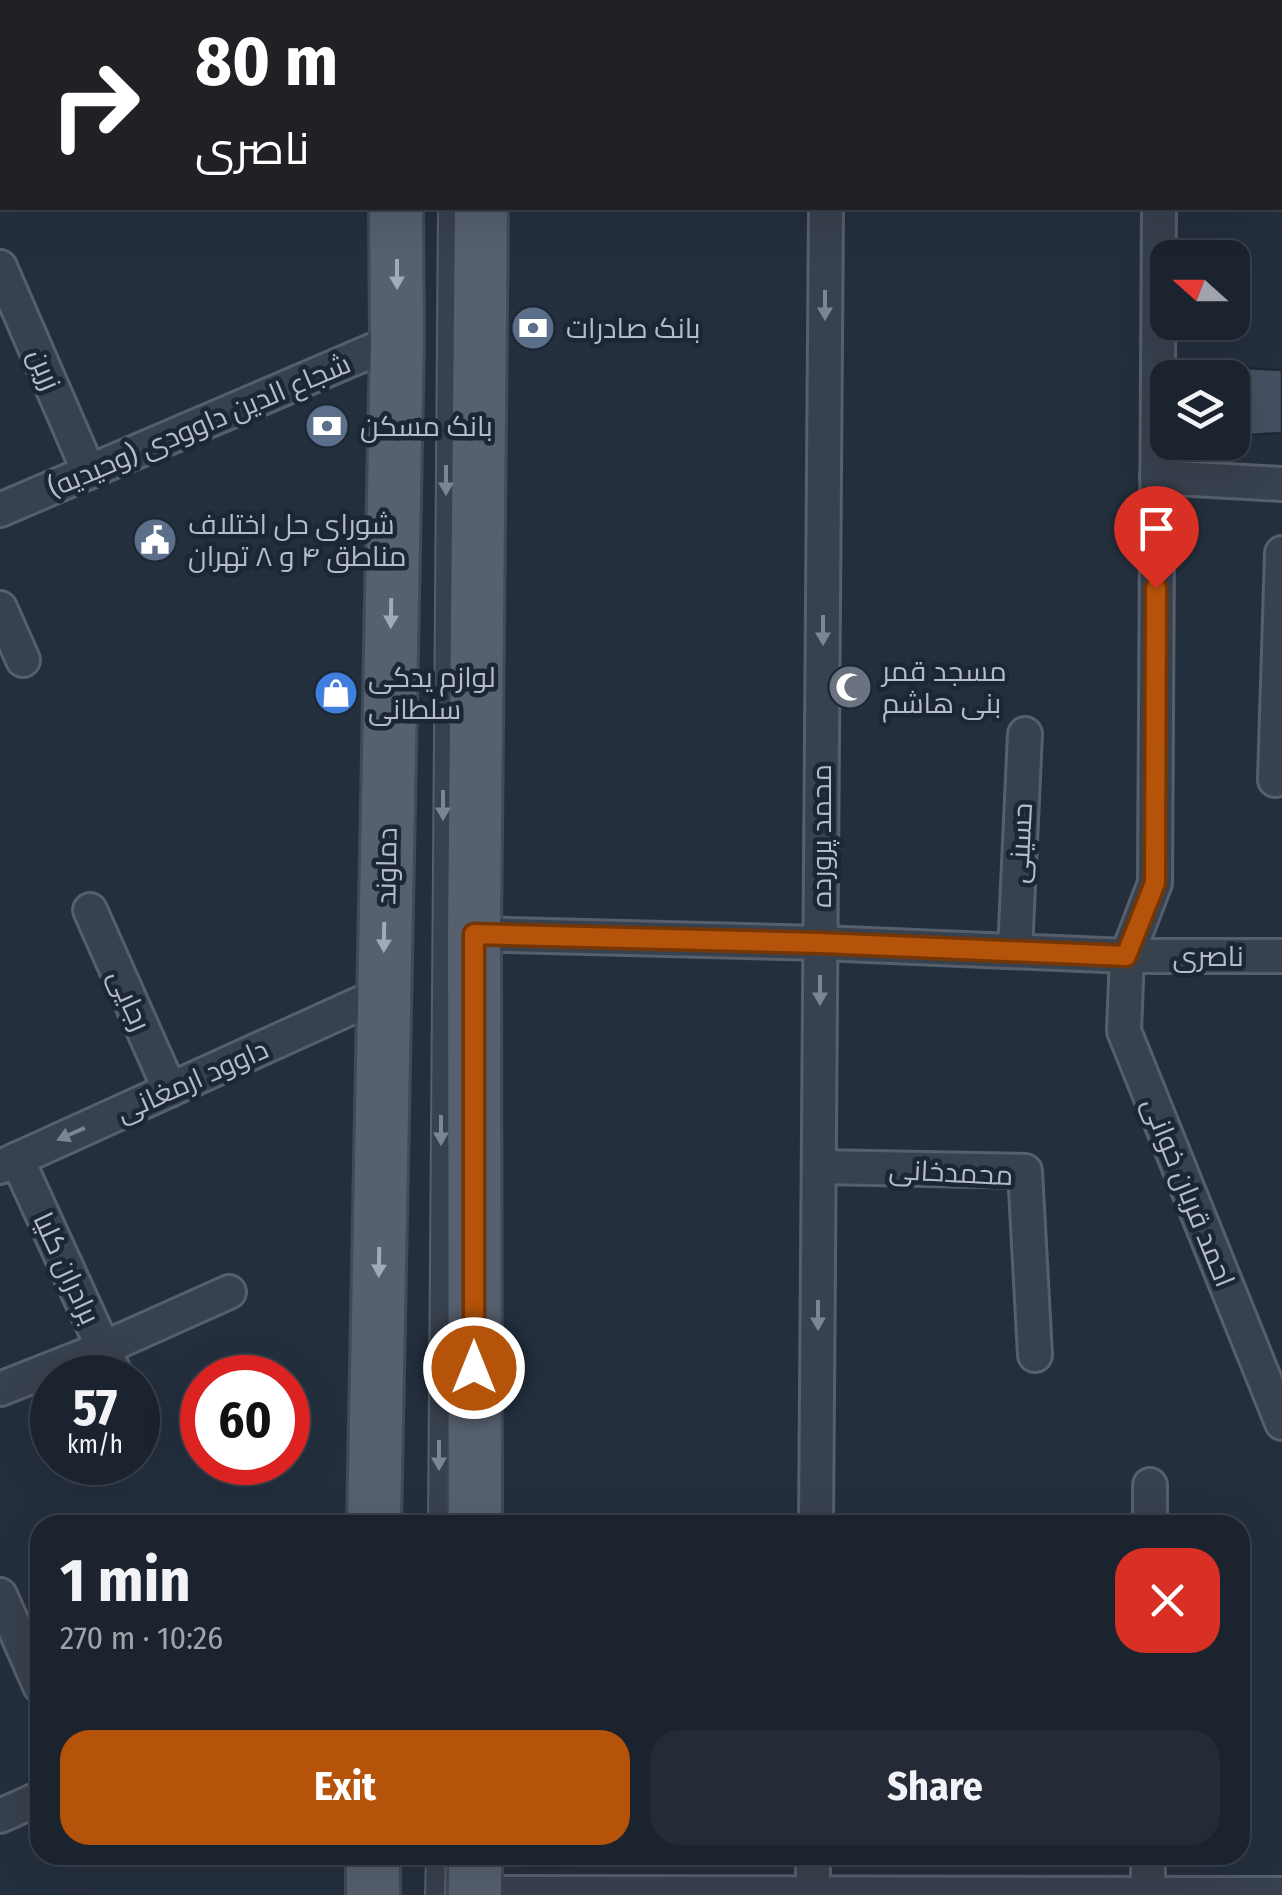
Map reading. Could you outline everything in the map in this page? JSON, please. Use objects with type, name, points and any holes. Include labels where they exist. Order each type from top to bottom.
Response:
[{"type":"main road","name":"دماوند","points":[[374,1515],[397,340],[396,210]]},
{"type":"main road","points":[[474,1515],[474,934],[481,210]]},
{"type":"main road","points":[[373,1865],[374,1895]]},
{"type":"street","name":"محمد پرورده","points":[[816,1515],[826,210]]},
{"type":"street","points":[[1126,956],[1155,883],[1158,210]]},
{"type":"street","name":"زرین","points":[[0,267],[89,472]]},
{"type":"street","name":"شجاع الدین داوودی (وحیدیه)","points":[[0,510],[397,340]]},
{"type":"street","points":[[1157,477],[1282,484]]},
{"type":"street","points":[[1274,780],[1282,553]]},
{"type":"street","points":[[0,608],[23,660]]},
{"type":"street","name":"حسینی","points":[[1015,951],[1025,734]]},
{"type":"street","name":"رجایی","points":[[90,910],[170,1090]]},
{"type":"street","name":"ناصری","points":[[474,934],[1126,956],[1282,956]]},
{"type":"street","name":"احمد قربان خوانی","points":[[1126,956],[1124,1031],[1282,1423]]},
{"type":"street","name":"داوود ارمغانی","points":[[8,1163],[383,993]]},
{"type":"street","name":"برادران کلیا","points":[[8,1163],[106,1355]]},
{"type":"street","name":"محمدخانی","points":[[819,1167],[1025,1171],[1035,1355]]},
{"type":"street","points":[[123,1355],[229,1292]]},
{"type":"street","points":[[0,1389],[30,1382]]},
{"type":"street","points":[[1150,1486],[1150,1515]]},
{"type":"street","points":[[0,1595],[30,1663]]},
{"type":"street","points":[[0,1816],[30,1802]]},
{"type":"street","points":[[813,1894],[814,1865]]},
{"type":"street","points":[[1148,1865],[1148,1894]]},
{"type":"street","points":[[462,1881],[813,1894],[1282,1894]]},
{"type":"lane","points":[[438,1515],[448,210]]},
{"type":"lane","points":[[459,1515],[463,210]]},
{"type":"building","points":[[1250,368],[1282,370],[1282,433],[1250,435]]},
{"type":"building","points":[[525,1865],[606,1865],[534,1867]]},
{"type":"place","name":"بانک صادرات","points":[[533,328]]},
{"type":"place","name":"بانک مسکن","points":[[327,426]]},
{"type":"place","name":"شورای حل اختلاف مناطق ۴ و ۸ تهران","points":[[155,540]]},
{"type":"place","name":"مسجد قمر بنی هاشم","points":[[850,687]]},
{"type":"place","name":"لوازم یدکی سلطانی","points":[[336,693]]},
{"type":"route","points":[[474,1368],[474,934],[1126,956],[1155,883],[1156,588]]}]
